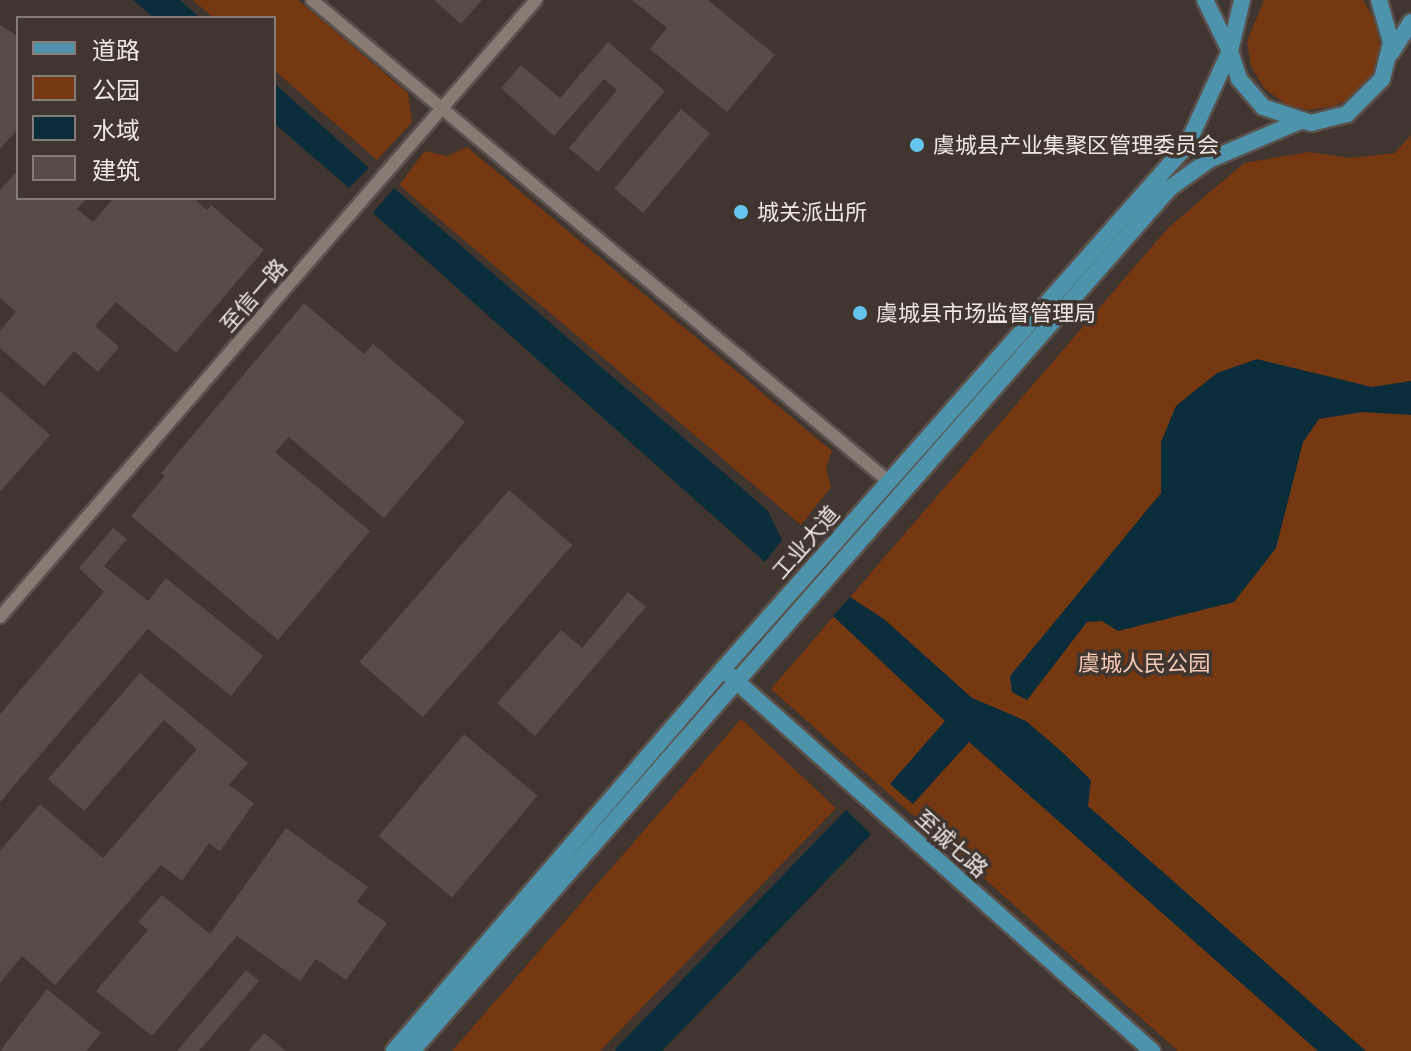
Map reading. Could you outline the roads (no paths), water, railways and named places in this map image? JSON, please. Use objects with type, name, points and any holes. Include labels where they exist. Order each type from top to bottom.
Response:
[{"type":"main road","points":[[1205,0],[1230,51],[1239,79],[1254,99],[1298,122]]},
{"type":"main road","name":"工业大道","points":[[394,1051],[728,674],[888,481],[1159,180],[1203,119],[1230,51],[1234,17],[1242,0]]},
{"type":"main road","points":[[1379,0],[1390,29],[1390,54]]},
{"type":"main road","points":[[412,1051],[728,674],[1170,188],[1209,160],[1298,122],[1323,122],[1358,107],[1382,79],[1390,54],[1411,22]]},
{"type":"main road","name":"至诚七路","points":[[728,674],[1152,1051]]},
{"type":"street","points":[[312,0],[888,481]]},
{"type":"street","name":"至信一路","points":[[0,617],[536,0]]},
{"type":"water","points":[[133,0],[180,0],[198,16],[152,16]]},
{"type":"water","points":[[276,85],[369,168],[349,188],[276,125]]},
{"type":"water","points":[[394,188],[768,511],[782,540],[765,562],[373,213]]},
{"type":"water","points":[[1257,359],[1372,387],[1411,381],[1411,415],[1362,412],[1319,419],[1303,442],[1276,548],[1234,602],[1118,631],[1102,621],[1087,622],[1027,700],[1012,692],[1010,676],[1161,493],[1161,442],[1176,406],[1217,373]]},
{"type":"water","points":[[850,597],[884,619],[972,698],[1026,721],[1061,751],[1091,780],[1088,806],[1366,1051],[1318,1051],[969,742],[913,804],[890,784],[945,721],[833,616]]},
{"type":"water","points":[[846,810],[871,834],[662,1051],[615,1050]]},
{"type":"place","name":"虞城县产业集聚区管理委员会","points":[[917,145]]},
{"type":"place","name":"城关派出所","points":[[741,212]]},
{"type":"place","name":"虞城县市场监督管理局","points":[[860,313]]},
{"type":"park label","name":"虞城人民公园","points":[[1144,663]]}]
